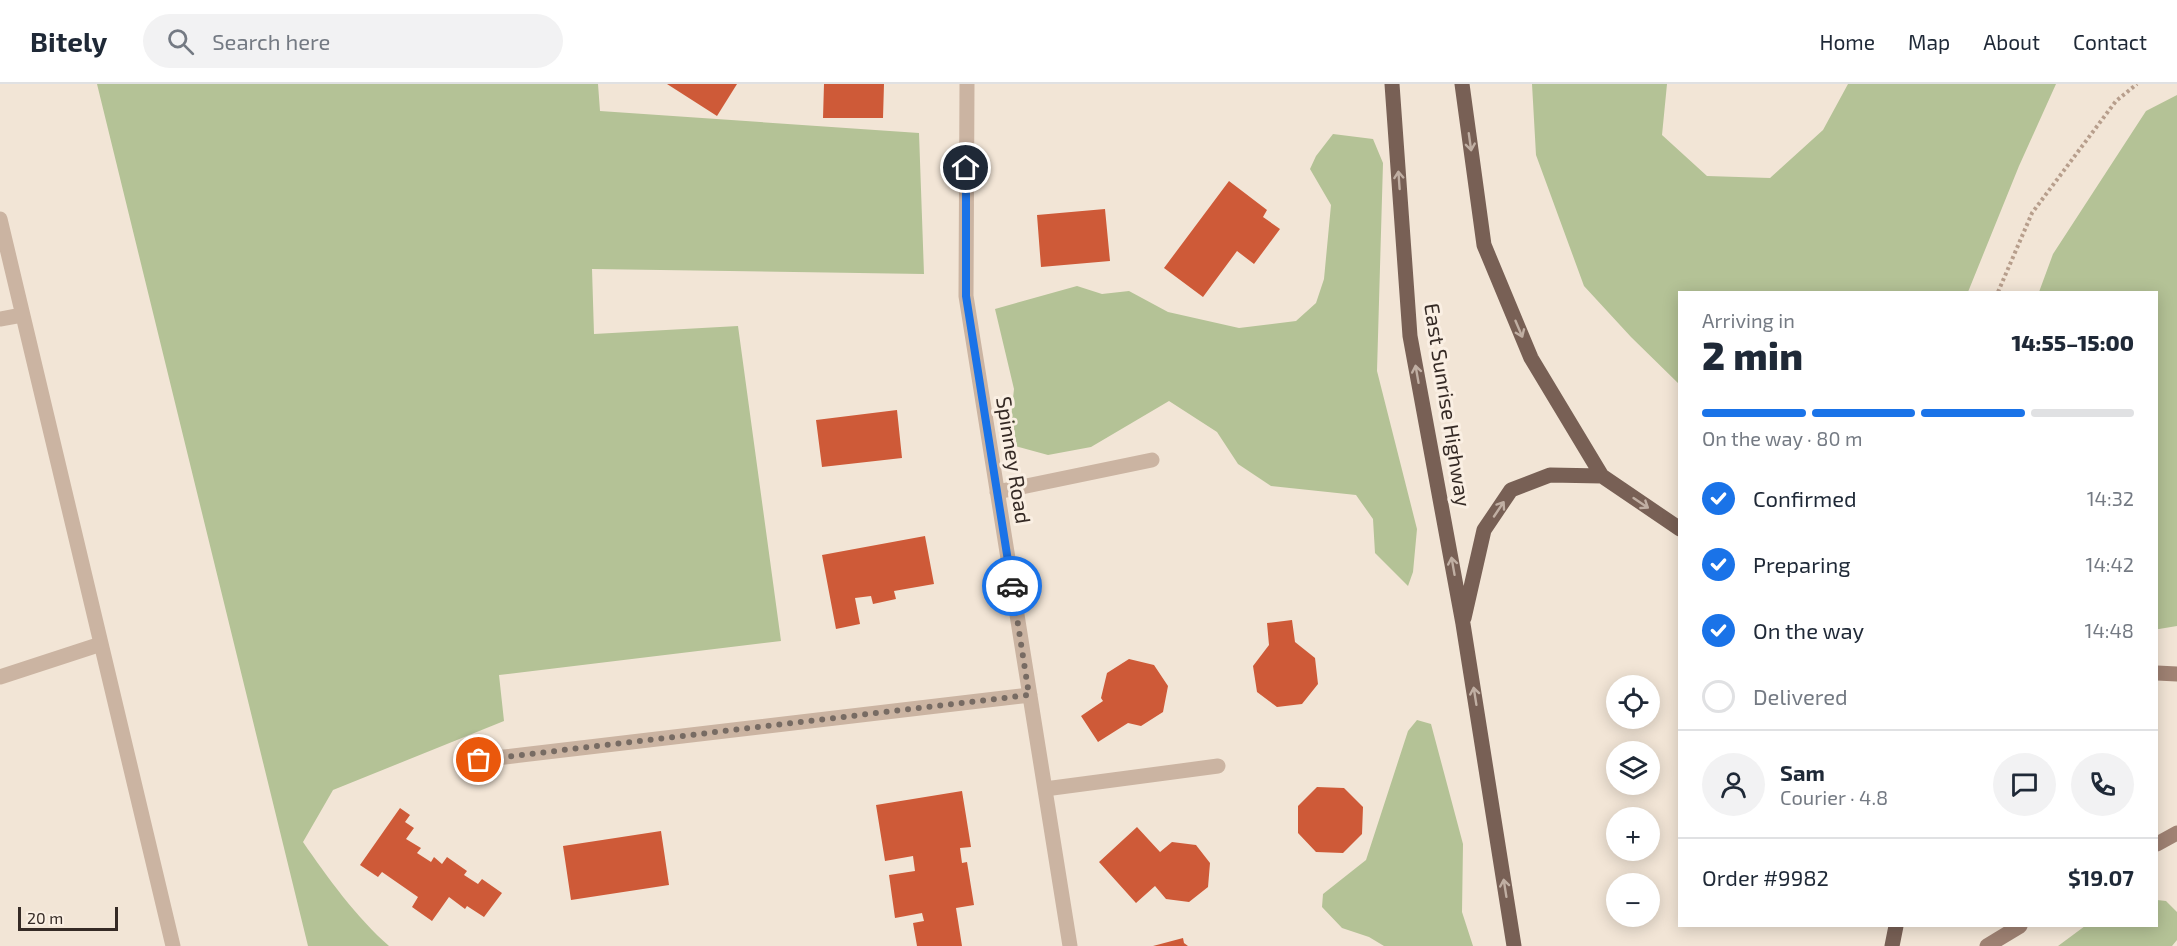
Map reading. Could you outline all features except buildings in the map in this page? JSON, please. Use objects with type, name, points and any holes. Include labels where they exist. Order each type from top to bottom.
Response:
[{"type":"main road","name":"East Sunrise Highway","points":[[1392,84],[1410,336],[1463,624],[1514,946]]},
{"type":"main road","points":[[1462,84],[1484,245],[1531,358],[1602,476],[1678,528]]},
{"type":"main road","points":[[1463,624],[1484,530],[1511,490],[1550,475],[1602,476]]},
{"type":"main road","points":[[2158,673],[2177,674]]},
{"type":"main road","points":[[2158,843],[2177,833]]},
{"type":"main road","points":[[1892,946],[1896,927]]},
{"type":"main road","points":[[1987,946],[2018,927]]},
{"type":"street","name":"Spinney Road","points":[[967,84],[966,296],[1070,946]]},
{"type":"street","points":[[0,219],[173,946]]},
{"type":"street","points":[[0,319],[22,315]]},
{"type":"street","points":[[997,492],[1152,460]]},
{"type":"street","points":[[0,677],[101,644]]},
{"type":"street","points":[[479,760],[1029,695]]},
{"type":"street","points":[[1045,789],[1218,766]]},
{"type":"path","points":[[1998,291],[2032,213],[2116,101],[2138,84]]},
{"type":"green space","points":[[97,84],[598,84],[600,111],[919,133],[924,274],[592,269],[594,334],[738,326],[781,641],[499,675],[504,721],[333,790],[303,842],[354,910],[389,946],[308,946]]},
{"type":"green space","points":[[1532,84],[1667,84],[1662,135],[1707,176],[1770,178],[1823,130],[1848,84],[2056,84],[2019,166],[1968,291],[1678,291],[1678,383],[1584,286],[1536,155]]},
{"type":"green space","points":[[2177,95],[2177,626],[2158,629],[2158,291],[2039,291],[2053,254],[2146,111]]},
{"type":"green space","points":[[1333,134],[1373,139],[1383,163],[1377,371],[1417,529],[1413,572],[1408,586],[1375,553],[1373,519],[1356,495],[1271,486],[1238,464],[1217,432],[1169,401],[1091,447],[1048,455],[1008,444],[1014,389],[995,309],[1077,286],[1102,294],[1129,291],[1168,312],[1239,328],[1296,321],[1316,303],[1324,279],[1331,205],[1310,169],[1316,156]]},
{"type":"green space","points":[[1417,720],[1431,724],[1463,844],[1462,912],[1473,946],[1384,946],[1369,937],[1342,928],[1322,907],[1323,894],[1366,860],[1408,731]]},
{"type":"green space","points":[[2158,900],[2166,901],[2177,912],[2177,940],[2172,946],[2058,946],[2084,927],[2158,927]]},
{"type":"way so far","points":[[479,760],[1029,695],[1012,586]]},
{"type":"route","points":[[966,168],[966,296],[1012,586]]}]
